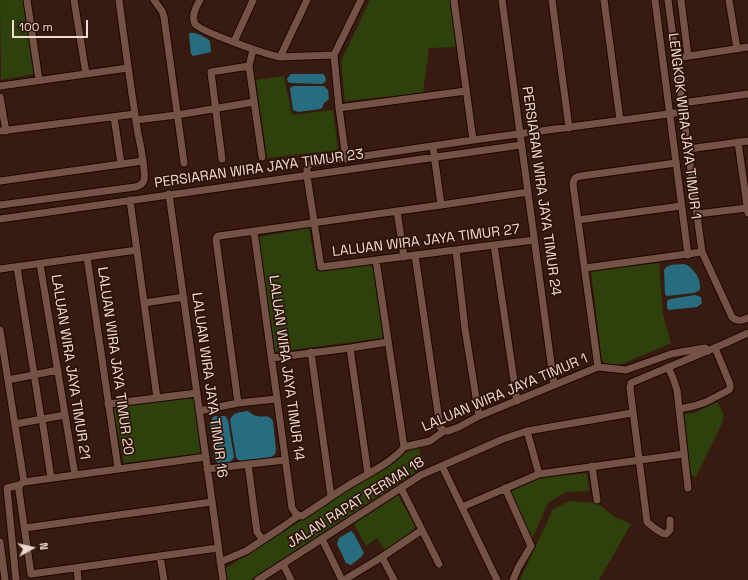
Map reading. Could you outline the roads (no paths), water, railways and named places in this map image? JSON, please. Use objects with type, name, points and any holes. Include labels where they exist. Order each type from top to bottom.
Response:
[{"type":"street","points":[[27,0],[39,80]]},
{"type":"street","points":[[74,0],[86,74]]},
{"type":"street","points":[[0,205],[135,187],[139,186],[145,179],[119,0]]},
{"type":"street","points":[[154,0],[162,11],[164,17],[184,163]]},
{"type":"street","points":[[200,0],[194,12],[193,18],[198,27],[253,50],[280,57],[334,55]]},
{"type":"street","points":[[234,42],[253,0]]},
{"type":"street","points":[[280,57],[307,0]]},
{"type":"street","points":[[346,159],[334,55],[361,0]]},
{"type":"street","points":[[454,0],[473,140]]},
{"type":"street","name":"PERSIARAN WIRA JAYA TIMUR 24","points":[[502,0],[554,385]]},
{"type":"street","points":[[552,0],[569,128]]},
{"type":"street","points":[[604,0],[620,120]]},
{"type":"street","name":"LENGKOK WIRA JAYA TIMUR 1","points":[[655,0],[688,255]]},
{"type":"street","points":[[668,0],[702,252],[732,317],[739,321],[748,318]]},
{"type":"street","points":[[680,0],[688,56]]},
{"type":"street","points":[[729,0],[737,49]]},
{"type":"street","points":[[676,58],[748,47]]},
{"type":"street","points":[[253,50],[249,66],[262,157]]},
{"type":"street","points":[[222,159],[211,72],[249,66]]},
{"type":"street","points":[[0,86],[128,68]]},
{"type":"street","points":[[339,108],[466,91]]},
{"type":"street","points":[[682,103],[748,94]]},
{"type":"street","points":[[0,97],[3,131],[114,117],[177,115],[254,102]]},
{"type":"street","name":"PERSIARAN WIRA JAYA TIMUR 23","points":[[307,176],[307,168],[310,164],[473,140],[683,112]]},
{"type":"street","points":[[114,117],[121,164]]},
{"type":"street","points":[[688,149],[748,140]]},
{"type":"street","points":[[697,214],[748,210],[738,142]]},
{"type":"street","name":"PERSIARAN WIRA JAYA TIMUR 23","points":[[0,219],[521,145]]},
{"type":"street","points":[[433,146],[441,205]]},
{"type":"street","name":"PERSIARAN WIRA JAYA TIMUR 23","points":[[0,181],[142,161]]},
{"type":"street","points":[[598,367],[573,180],[576,177],[676,163]]},
{"type":"street","points":[[307,176],[314,222]]},
{"type":"street","points":[[238,403],[216,239],[217,237],[528,192]]},
{"type":"street","name":"LALUAN WIRA JAYA TIMUR 16","points":[[169,194],[223,580]]},
{"type":"street","points":[[130,200],[157,398]]},
{"type":"street","points":[[578,220],[681,206]]},
{"type":"street","points":[[397,211],[404,257]]},
{"type":"street","name":"LALUAN WIRA JAYA TIMUR 27","points":[[314,222],[321,267],[534,240]]},
{"type":"street","name":"LALUAN WIRA JAYA TIMUR 14","points":[[254,231],[292,508],[298,516]]},
{"type":"street","points":[[494,245],[516,401]]},
{"type":"street","points":[[0,269],[137,250]]},
{"type":"street","points":[[456,250],[465,329],[479,416]]},
{"type":"street","points":[[585,268],[702,252]]},
{"type":"street","points":[[415,255],[440,427],[444,431]]},
{"type":"street","name":"LALUAN WIRA JAYA TIMUR 20","points":[[86,257],[118,468]]},
{"type":"street","points":[[220,562],[246,551],[298,516],[302,516],[400,453],[404,447],[376,260]]},
{"type":"street","name":"LALUAN WIRA JAYA TIMUR 21","points":[[40,264],[75,475]]},
{"type":"street","points":[[17,267],[51,478]]},
{"type":"street","points":[[144,303],[184,297]]},
{"type":"street","points":[[0,330],[15,424],[22,484],[19,491],[31,574],[218,548]]},
{"type":"street","points":[[670,520],[670,530],[666,534],[656,530],[647,522],[632,413],[630,385],[631,383],[748,333]]},
{"type":"street","points":[[272,358],[388,342]]},
{"type":"street","points":[[350,348],[368,474]]},
{"type":"street","name":"LALUAN WIRA JAYA TIMUR 1","points":[[404,447],[430,441],[444,431],[459,427],[479,416],[598,367],[626,370],[671,354],[704,348],[711,350]]},
{"type":"street","points":[[679,410],[706,402],[729,390],[730,384],[711,350]]},
{"type":"street","points":[[311,352],[332,496]]},
{"type":"street","points":[[668,367],[674,378],[676,390],[688,488]]},
{"type":"street","points":[[8,380],[58,370]]},
{"type":"street","points":[[108,404],[197,393]]},
{"type":"street","points":[[199,411],[238,403],[276,399]]},
{"type":"street","name":"JALAN RAPAT PERMAI 18","points":[[258,580],[421,475],[503,439],[527,431],[632,413]]},
{"type":"street","points":[[15,424],[42,422],[65,414]]},
{"type":"street","points":[[527,431],[539,474]]},
{"type":"street","points":[[462,507],[539,474],[684,454]]},
{"type":"street","points":[[16,580],[7,488],[51,478],[206,457]]},
{"type":"street","points":[[207,469],[285,460]]},
{"type":"street","points":[[248,464],[257,532],[262,540]]},
{"type":"street","points":[[442,466],[497,580]]},
{"type":"street","points":[[592,466],[597,500]]},
{"type":"street","points":[[401,488],[439,564]]},
{"type":"street","points":[[505,488],[531,546],[513,580]]},
{"type":"street","points":[[25,528],[212,502]]},
{"type":"street","points":[[322,539],[343,580],[422,530]]},
{"type":"street","points":[[0,542],[5,580]]},
{"type":"street","points":[[160,556],[164,580]]},
{"type":"street","points":[[382,556],[394,580]]},
{"type":"street","points":[[283,564],[291,580]]},
{"type":"street","points":[[76,568],[78,580]]},
{"type":"water","points":[[190,33],[203,36],[210,41],[211,52],[193,56],[191,54]]},
{"type":"water","points":[[291,74],[323,74],[326,81],[322,84],[291,83],[288,82],[287,79]]},
{"type":"water","points":[[294,86],[324,86],[328,90],[329,99],[320,109],[298,112],[293,110],[290,89]]},
{"type":"water","points":[[684,264],[691,268],[697,275],[700,290],[694,293],[667,296],[665,294],[664,270],[670,265]]},
{"type":"water","points":[[695,295],[701,297],[702,303],[697,307],[669,310],[667,308],[667,301],[670,299]]},
{"type":"water","points":[[248,411],[256,416],[269,417],[273,421],[276,450],[275,454],[271,458],[242,461],[238,460],[236,457],[230,420],[233,415],[239,412]]},
{"type":"water","points":[[215,416],[225,416],[228,420],[234,457],[230,462],[220,465],[214,459],[210,423]]},
{"type":"water","points":[[351,531],[364,553],[351,565],[346,563],[337,544],[339,538]]}]
